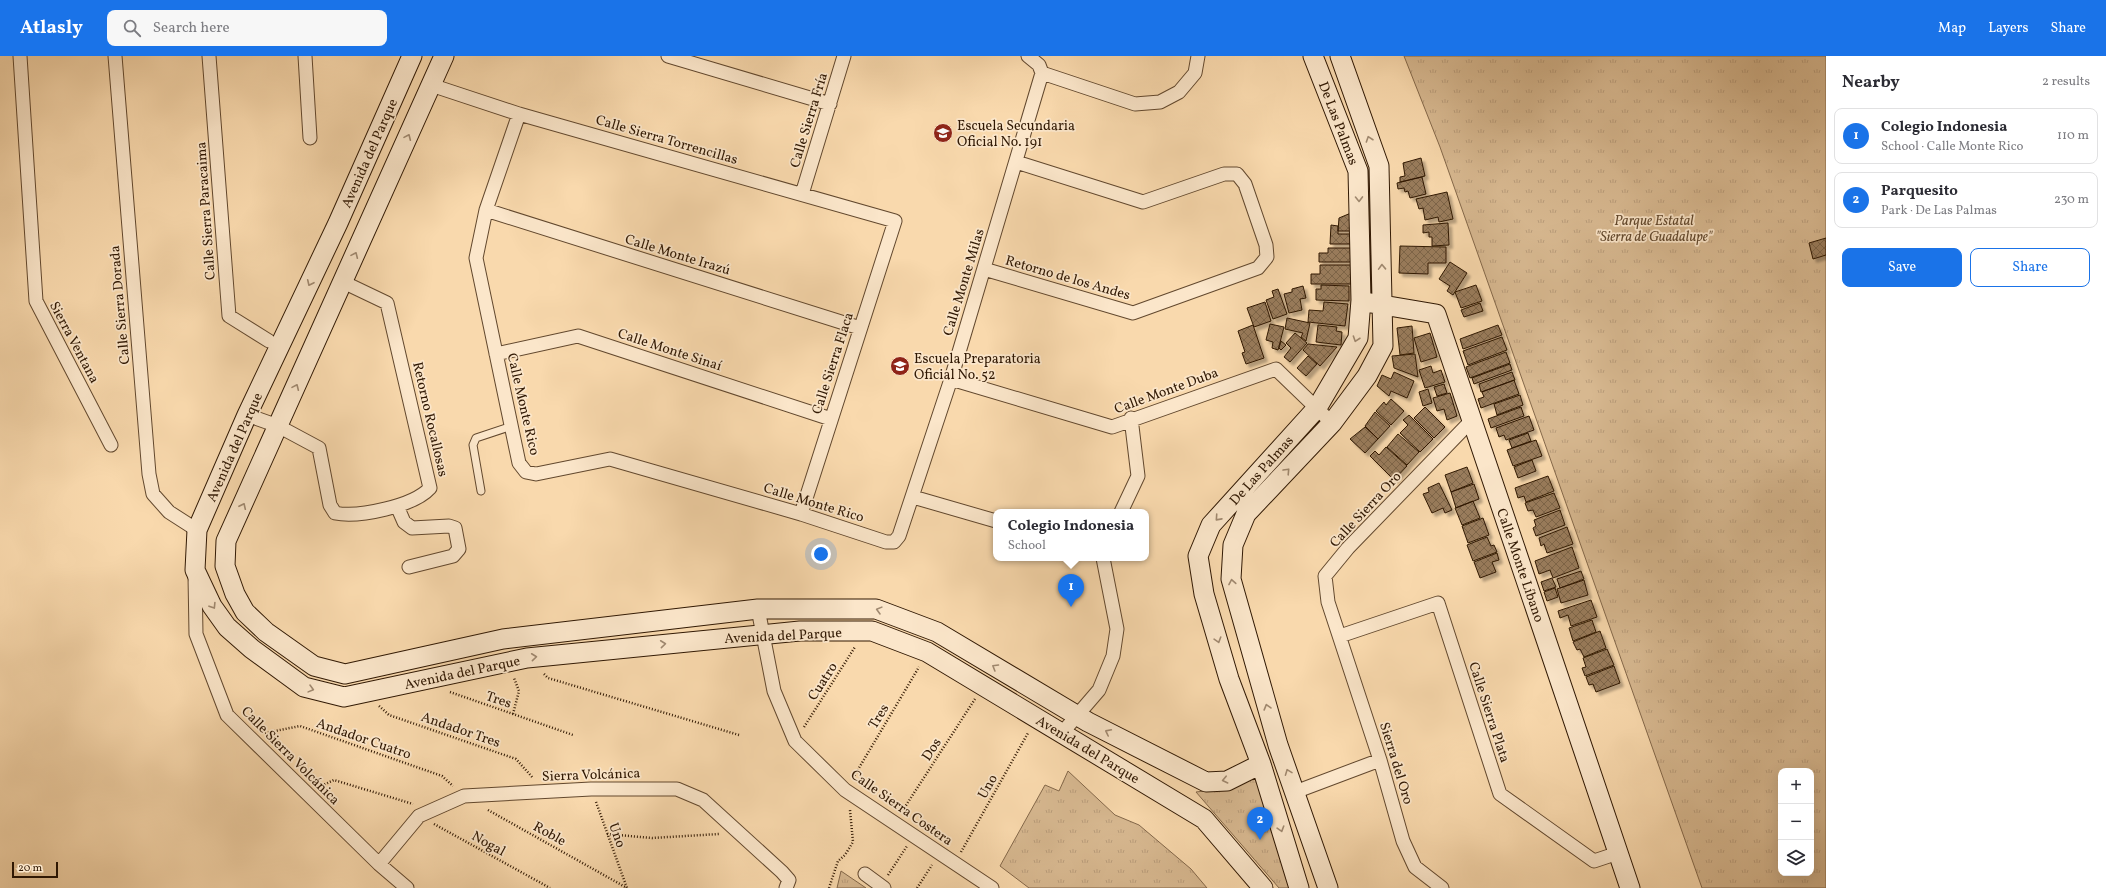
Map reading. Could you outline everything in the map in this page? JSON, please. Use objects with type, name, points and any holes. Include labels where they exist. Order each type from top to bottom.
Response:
[{"type":"street","name":"Sierra Ventana","points":[[20,56],[36,301],[111,445]]},
{"type":"street","name":"Calle Sierra Dorada","points":[[115,56],[149,474],[153,494],[169,512],[197,530]]},
{"type":"street","name":"Calle Sierra Paracaima","points":[[209,56],[229,316],[269,341]]},
{"type":"street","points":[[305,56],[310,138]]},
{"type":"street","name":"Avenida del Parque","points":[[412,56],[338,223],[247,415],[197,530],[194,570],[212,606],[228,627],[252,649],[304,687],[344,697],[527,658],[800,631],[872,631],[927,652],[1204,819],[1263,888]]},
{"type":"street","name":"Avenida del Parque","points":[[444,56],[226,541],[226,566],[235,594],[245,612],[266,632],[314,666],[345,674],[503,639],[758,610],[876,608],[937,632],[1077,716],[1206,782],[1227,781],[1261,764]]},
{"type":"street","points":[[668,56],[830,104]]},
{"type":"street","name":"Calle Sierra Fría","points":[[802,194],[844,56]]},
{"type":"street","points":[[1028,56],[1039,65],[1042,73],[1135,104],[1160,102],[1179,92],[1195,73],[1198,56]]},
{"type":"street","name":"De Las Palmas","points":[[1299,888],[1261,764],[1229,678],[1204,594],[1198,556],[1211,525],[1318,408],[1358,338],[1361,300],[1358,171],[1313,56]]},
{"type":"street","name":"De Las Palmas","points":[[1295,792],[1278,745],[1231,579],[1233,545],[1246,514],[1332,423],[1366,376],[1383,346],[1379,166],[1340,56]]},
{"type":"street","name":"Calle Monte Milas","points":[[894,542],[900,536],[951,379],[1042,73]]},
{"type":"street","name":"Calle Sierra Torrencillas","points":[[430,85],[519,114],[895,221]]},
{"type":"street","name":"Calle Monte Rico","points":[[519,114],[486,210],[476,258],[519,463],[526,472],[536,474],[610,460],[801,514],[886,542],[894,542]]},
{"type":"street","name":"Retorno de los Andes","points":[[984,269],[1133,312],[1258,268],[1266,257],[1266,245],[1245,184],[1237,174],[1224,174],[1143,202],[1016,162]]},
{"type":"street","points":[[1358,171],[1379,166]]},
{"type":"street","name":"Calle Monte Irazú","points":[[486,210],[860,328]]},
{"type":"street","name":"Calle Sierra Flaca","points":[[801,514],[895,221]]},
{"type":"street","name":"Retorno Rocallosas","points":[[247,415],[278,426],[320,448],[330,505],[335,513],[346,515],[397,506],[424,495],[430,488],[387,303],[343,282]]},
{"type":"street","name":"Calle Monte Líbano","points":[[1361,300],[1383,306],[1436,314],[1630,888]]},
{"type":"street","name":"Calle Monte Sinaí","points":[[496,354],[578,336],[831,418]]},
{"type":"street","name":"Calle Monte Duba","points":[[951,379],[1112,427],[1131,418],[1276,369],[1318,408]]},
{"type":"street","points":[[1318,408],[1332,423]]},
{"type":"street","points":[[1122,509],[1138,476],[1131,418]]},
{"type":"street","name":"Calle Sierra Oro","points":[[1340,636],[1328,602],[1325,576],[1348,548],[1472,420]]},
{"type":"street","points":[[913,497],[993,520]]},
{"type":"street","points":[[397,506],[404,522],[412,528],[449,526],[455,528],[459,549],[453,556],[409,567]]},
{"type":"street","points":[[1062,734],[1099,690],[1113,656],[1117,629],[1104,561]]},
{"type":"street","name":"Calle Sierra Volcánica","points":[[194,570],[196,634],[227,715],[379,864],[407,888]]},
{"type":"street","name":"Calle Sierra Plata","points":[[1340,636],[1438,603],[1500,794],[1594,861],[1618,853]]},
{"type":"street","name":"Calle Sierra Costera","points":[[758,610],[774,691],[795,741],[848,792],[992,888]]},
{"type":"street","name":"Sierra del Oro","points":[[1340,636],[1380,760],[1403,841],[1415,867],[1442,888]]},
{"type":"street","points":[[503,639],[508,662]]},
{"type":"street","points":[[1229,678],[1256,669]]},
{"type":"street","points":[[1328,888],[1295,792],[1380,760]]},
{"type":"street","name":"Sierra Volcánica","points":[[379,864],[419,816],[464,796],[591,789],[677,789],[703,800],[734,828],[789,880],[786,888]]},
{"type":"street","points":[[864,874],[882,887]]},
{"type":"lane","points":[[481,491],[473,445],[476,438],[512,426]]},
{"type":"path","name":"Cuatro","points":[[795,741],[865,631]]},
{"type":"path","name":"Tres","points":[[848,792],[927,652]]},
{"type":"path","points":[[527,658],[548,678],[739,735]]},
{"type":"path","points":[[508,662],[519,691],[513,714]]},
{"type":"path","name":"Dos","points":[[894,823],[984,686]]},
{"type":"path","name":"Tres","points":[[448,691],[573,735]]},
{"type":"path","name":"Andador Tres","points":[[365,693],[389,715],[516,759],[545,792]]},
{"type":"path","name":"Uno","points":[[955,863],[1036,718]]},
{"type":"path","name":"Andador Cuatro","points":[[249,736],[300,726],[442,776],[464,796]]},
{"type":"path","points":[[307,793],[334,780],[432,810]]},
{"type":"path","name":"Uno","points":[[591,789],[627,888]]},
{"type":"path","points":[[829,888],[838,861],[845,855],[852,842],[848,792]]},
{"type":"path","name":"Roble","points":[[464,796],[627,888]]},
{"type":"path","name":"Nogal","points":[[419,816],[550,888]]},
{"type":"path","points":[[607,834],[652,838],[727,834],[734,828]]},
{"type":"path","points":[[882,887],[914,836]]},
{"type":"path","points":[[917,888],[940,853]]},
{"type":"green space","name":"Parque Estatal \"Sierra de Guadalupe\"","points":[[1404,56],[1826,56],[1826,888],[1702,888],[1440,147]]},
{"type":"green space","points":[[1261,769],[1296,888],[1279,888],[1196,792],[1230,788]]},
{"type":"green space","points":[[1068,771],[1115,815],[1139,825],[1191,869],[1207,888],[1029,888],[1000,866],[1045,785],[1059,791]]},
{"type":"green space","points":[[841,871],[866,888],[837,888]]},
{"type":"building","points":[[1421,158],[1425,176],[1400,182],[1400,177],[1405,176],[1403,163]]},
{"type":"building","points":[[1422,177],[1426,194],[1410,198],[1408,191],[1405,192],[1404,188],[1398,189],[1397,183]]},
{"type":"building","points":[[1447,192],[1453,219],[1439,222],[1438,217],[1425,220],[1423,208],[1419,209],[1416,199]]},
{"type":"building","points":[[1351,213],[1351,231],[1338,231],[1339,218]]},
{"type":"building","points":[[1448,223],[1449,245],[1432,246],[1432,237],[1429,237],[1429,232],[1423,233],[1423,225]]},
{"type":"building","points":[[1331,225],[1338,226],[1338,234],[1351,234],[1351,244],[1330,244]]},
{"type":"building","points":[[1826,238],[1826,255],[1813,259],[1809,243]]},
{"type":"building","points":[[1400,246],[1446,247],[1446,263],[1428,263],[1428,274],[1399,273]]},
{"type":"building","points":[[1328,248],[1352,248],[1352,262],[1319,262],[1319,253],[1328,253]]},
{"type":"building","points":[[1450,262],[1467,273],[1453,295],[1447,291],[1450,286],[1439,279]]},
{"type":"building","points":[[1320,265],[1351,265],[1351,284],[1311,284],[1311,274],[1320,274]]},
{"type":"building","points":[[1321,285],[1349,286],[1349,301],[1316,300],[1316,289],[1321,289]]},
{"type":"building","points":[[1476,285],[1482,301],[1461,308],[1455,292]]},
{"type":"building","points":[[1303,286],[1306,298],[1300,299],[1302,310],[1289,313],[1284,294],[1292,292],[1292,289]]},
{"type":"building","points":[[1278,289],[1287,314],[1273,319],[1266,300],[1274,297],[1272,291]]},
{"type":"building","points":[[1265,302],[1271,321],[1254,327],[1247,308]]},
{"type":"building","points":[[1324,302],[1348,304],[1345,326],[1308,322],[1309,310],[1323,311]]},
{"type":"building","points":[[1480,303],[1483,311],[1464,317],[1461,310]]},
{"type":"building","points":[[1287,318],[1310,323],[1306,341],[1301,337],[1303,333],[1285,329]]},
{"type":"building","points":[[1270,324],[1284,327],[1278,350],[1272,348],[1273,342],[1266,340]]},
{"type":"building","points":[[1253,325],[1264,358],[1246,364],[1242,353],[1245,352],[1238,331]]},
{"type":"building","points":[[1318,325],[1337,327],[1336,331],[1342,332],[1341,345],[1316,342]]},
{"type":"building","points":[[1498,325],[1502,335],[1463,349],[1460,339]]},
{"type":"building","points":[[1412,326],[1414,353],[1400,355],[1397,328]]},
{"type":"building","points":[[1295,333],[1307,343],[1290,362],[1284,357],[1291,348],[1286,343]]},
{"type":"building","points":[[1430,333],[1437,357],[1421,362],[1414,338]]},
{"type":"building","points":[[1502,337],[1507,350],[1468,365],[1463,351]]},
{"type":"building","points":[[1281,341],[1286,345],[1281,350],[1279,348]]},
{"type":"building","points":[[1308,344],[1337,347],[1320,366],[1303,350]]},
{"type":"building","points":[[1506,352],[1510,363],[1470,378],[1466,367]]},
{"type":"building","points":[[1415,354],[1418,377],[1394,368],[1392,356]]},
{"type":"building","points":[[1308,356],[1317,364],[1306,376],[1297,368]]},
{"type":"building","points":[[1510,364],[1512,370],[1474,384],[1472,378]]},
{"type":"building","points":[[1431,366],[1433,373],[1441,370],[1445,382],[1425,388],[1419,370]]},
{"type":"building","points":[[1394,372],[1414,381],[1407,398],[1391,391],[1389,396],[1377,386],[1382,375],[1391,379]]},
{"type":"building","points":[[1512,372],[1515,380],[1481,392],[1479,384]]},
{"type":"building","points":[[1514,380],[1519,394],[1481,408],[1478,399],[1484,397],[1482,392]]},
{"type":"building","points":[[1444,384],[1447,393],[1437,396],[1434,387]]},
{"type":"building","points":[[1428,389],[1432,403],[1423,406],[1419,392]]},
{"type":"building","points":[[1450,393],[1457,416],[1447,420],[1444,409],[1437,411],[1433,398]]},
{"type":"building","points":[[1520,395],[1523,405],[1497,415],[1494,404]]},
{"type":"building","points":[[1391,399],[1404,411],[1391,425],[1376,411],[1384,402],[1386,405]]},
{"type":"building","points":[[1425,407],[1445,427],[1434,438],[1414,418]]},
{"type":"building","points":[[1521,407],[1524,416],[1491,428],[1488,419]]},
{"type":"building","points":[[1375,412],[1390,426],[1378,439],[1365,426]]},
{"type":"building","points":[[1409,415],[1433,439],[1420,452],[1400,433],[1408,425],[1403,420]]},
{"type":"building","points":[[1529,416],[1534,430],[1506,440],[1504,435],[1499,437],[1496,428]]},
{"type":"building","points":[[1365,427],[1378,439],[1365,453],[1350,439]]},
{"type":"building","points":[[1528,433],[1531,441],[1512,448],[1509,440]]},
{"type":"building","points":[[1398,434],[1419,452],[1407,465],[1387,447]]},
{"type":"building","points":[[1536,440],[1542,456],[1513,466],[1507,450]]},
{"type":"building","points":[[1386,447],[1407,466],[1394,480],[1370,456],[1375,451],[1379,455]]},
{"type":"building","points":[[1532,460],[1536,471],[1518,478],[1514,467]]},
{"type":"building","points":[[1467,467],[1473,483],[1451,492],[1445,475]]},
{"type":"building","points":[[1548,476],[1554,491],[1526,502],[1524,496],[1518,498],[1515,488]]},
{"type":"building","points":[[1439,483],[1452,510],[1445,513],[1443,508],[1432,513],[1423,494],[1429,492],[1428,488]]},
{"type":"building","points":[[1474,484],[1479,499],[1456,508],[1451,492]]},
{"type":"building","points":[[1554,493],[1560,508],[1536,517],[1533,510],[1528,511],[1525,503]]},
{"type":"building","points":[[1473,501],[1480,518],[1462,525],[1455,508]]},
{"type":"building","points":[[1560,510],[1565,525],[1536,536],[1533,528],[1536,526],[1534,520]]},
{"type":"building","points":[[1483,518],[1489,535],[1468,543],[1462,526]]},
{"type":"building","points":[[1567,527],[1573,544],[1547,553],[1544,544],[1541,546],[1539,538]]},
{"type":"building","points":[[1487,537],[1491,546],[1494,545],[1497,552],[1473,561],[1467,545]]},
{"type":"building","points":[[1572,547],[1579,568],[1553,578],[1550,570],[1539,574],[1535,561]]},
{"type":"building","points":[[1497,553],[1499,560],[1492,562],[1496,572],[1480,578],[1474,562]]},
{"type":"building","points":[[1581,571],[1584,579],[1560,588],[1557,579]]},
{"type":"building","points":[[1552,578],[1556,587],[1544,591],[1541,582]]},
{"type":"building","points":[[1584,580],[1588,595],[1561,603],[1557,589]]},
{"type":"building","points":[[1555,588],[1558,597],[1547,601],[1544,592]]},
{"type":"building","points":[[1591,600],[1597,617],[1571,626],[1568,615],[1560,618],[1558,611]]},
{"type":"building","points":[[1592,620],[1596,632],[1573,641],[1569,628]]},
{"type":"building","points":[[1600,631],[1606,648],[1584,657],[1580,649],[1577,650],[1573,642]]},
{"type":"building","points":[[1607,649],[1614,665],[1585,676],[1582,668],[1586,667],[1583,658]]},
{"type":"building","points":[[1614,666],[1620,683],[1596,692],[1593,684],[1589,685],[1586,677]]},
{"type":"place","name":"Escuela Secundaria Oficial No. 191","points":[[943,133]]},
{"type":"place","name":"Escuela Preparatoria Oficial No. 52","points":[[900,366]]},
{"type":"place","name":"Colegio Indonesia","points":[[1071,607]]},
{"type":"place","name":"Parquesito","points":[[1260,840]]}]
